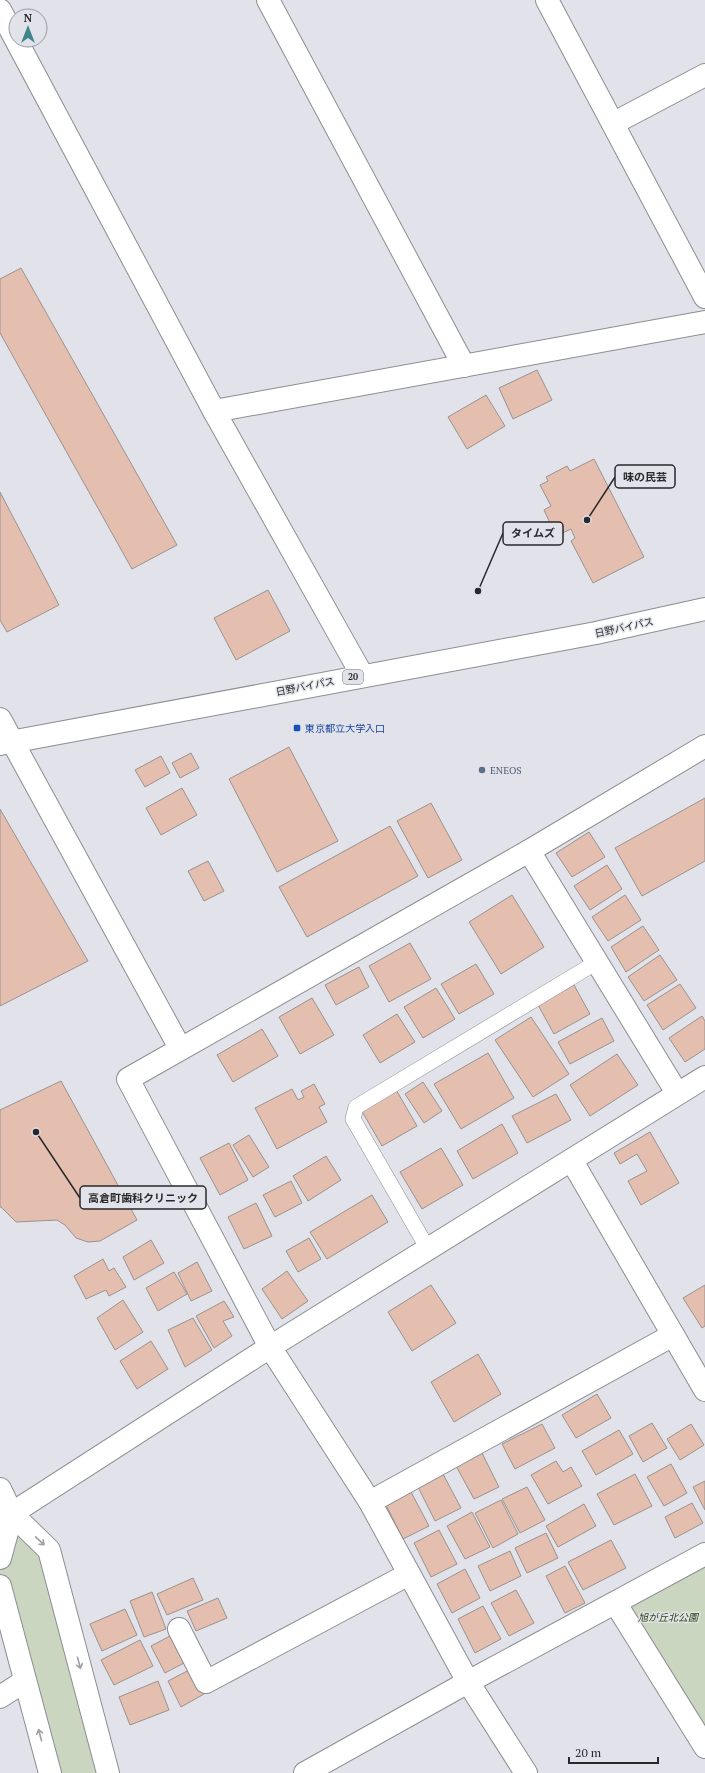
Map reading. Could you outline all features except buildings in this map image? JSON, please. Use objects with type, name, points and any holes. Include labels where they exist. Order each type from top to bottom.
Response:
[{"type":"main road","points":[[268,0],[464,366]]},
{"type":"main road","points":[[547,0],[614,123],[705,297]]},
{"type":"main road","points":[[0,10],[214,411],[362,676]]},
{"type":"main road","points":[[614,123],[705,75]]},
{"type":"main road","points":[[214,411],[705,322]]},
{"type":"main road","name":"日野バイパス","points":[[6,743],[596,633],[705,609]]},
{"type":"main road","points":[[0,719],[6,743],[180,1048]]},
{"type":"main road","points":[[526,1773],[468,1682],[370,1502],[270,1347],[128,1079],[180,1048],[529,851],[705,746]]},
{"type":"main road","points":[[529,851],[678,1093]]},
{"type":"main road","points":[[6,1518],[270,1347],[572,1161],[705,1077]]},
{"type":"main road","points":[[572,1161],[705,1390]]},
{"type":"main road","points":[[370,1502],[673,1335]]},
{"type":"main road","points":[[0,1489],[6,1518],[0,1558]]},
{"type":"main road","points":[[6,1518],[49,1550],[108,1773]]},
{"type":"main road","points":[[305,1773],[468,1682],[616,1604],[705,1554]]},
{"type":"main road","points":[[179,1629],[206,1682],[409,1574]]},
{"type":"main road","points":[[0,1586],[50,1773]]},
{"type":"main road","points":[[616,1604],[705,1747]]},
{"type":"main road","points":[[0,1697],[25,1681]]},
{"type":"lane","points":[[428,1249],[353,1119],[356,1107],[597,962]]},
{"type":"green space","points":[[12,1514],[49,1550],[108,1773],[50,1773],[0,1586],[0,1558]]},
{"type":"green space","name":"旭が丘北公園","points":[[705,1554],[705,1747],[616,1604]]},
{"type":"place","name":"味の民芸","points":[[587,520]]},
{"type":"place","name":"タイムズ","points":[[478,591]]},
{"type":"place","name":"東京都立大学入口","points":[[297,728]]},
{"type":"place","name":"ENEOS","points":[[482,770]]},
{"type":"place","name":"高倉町歯科クリニック","points":[[36,1132]]}]
